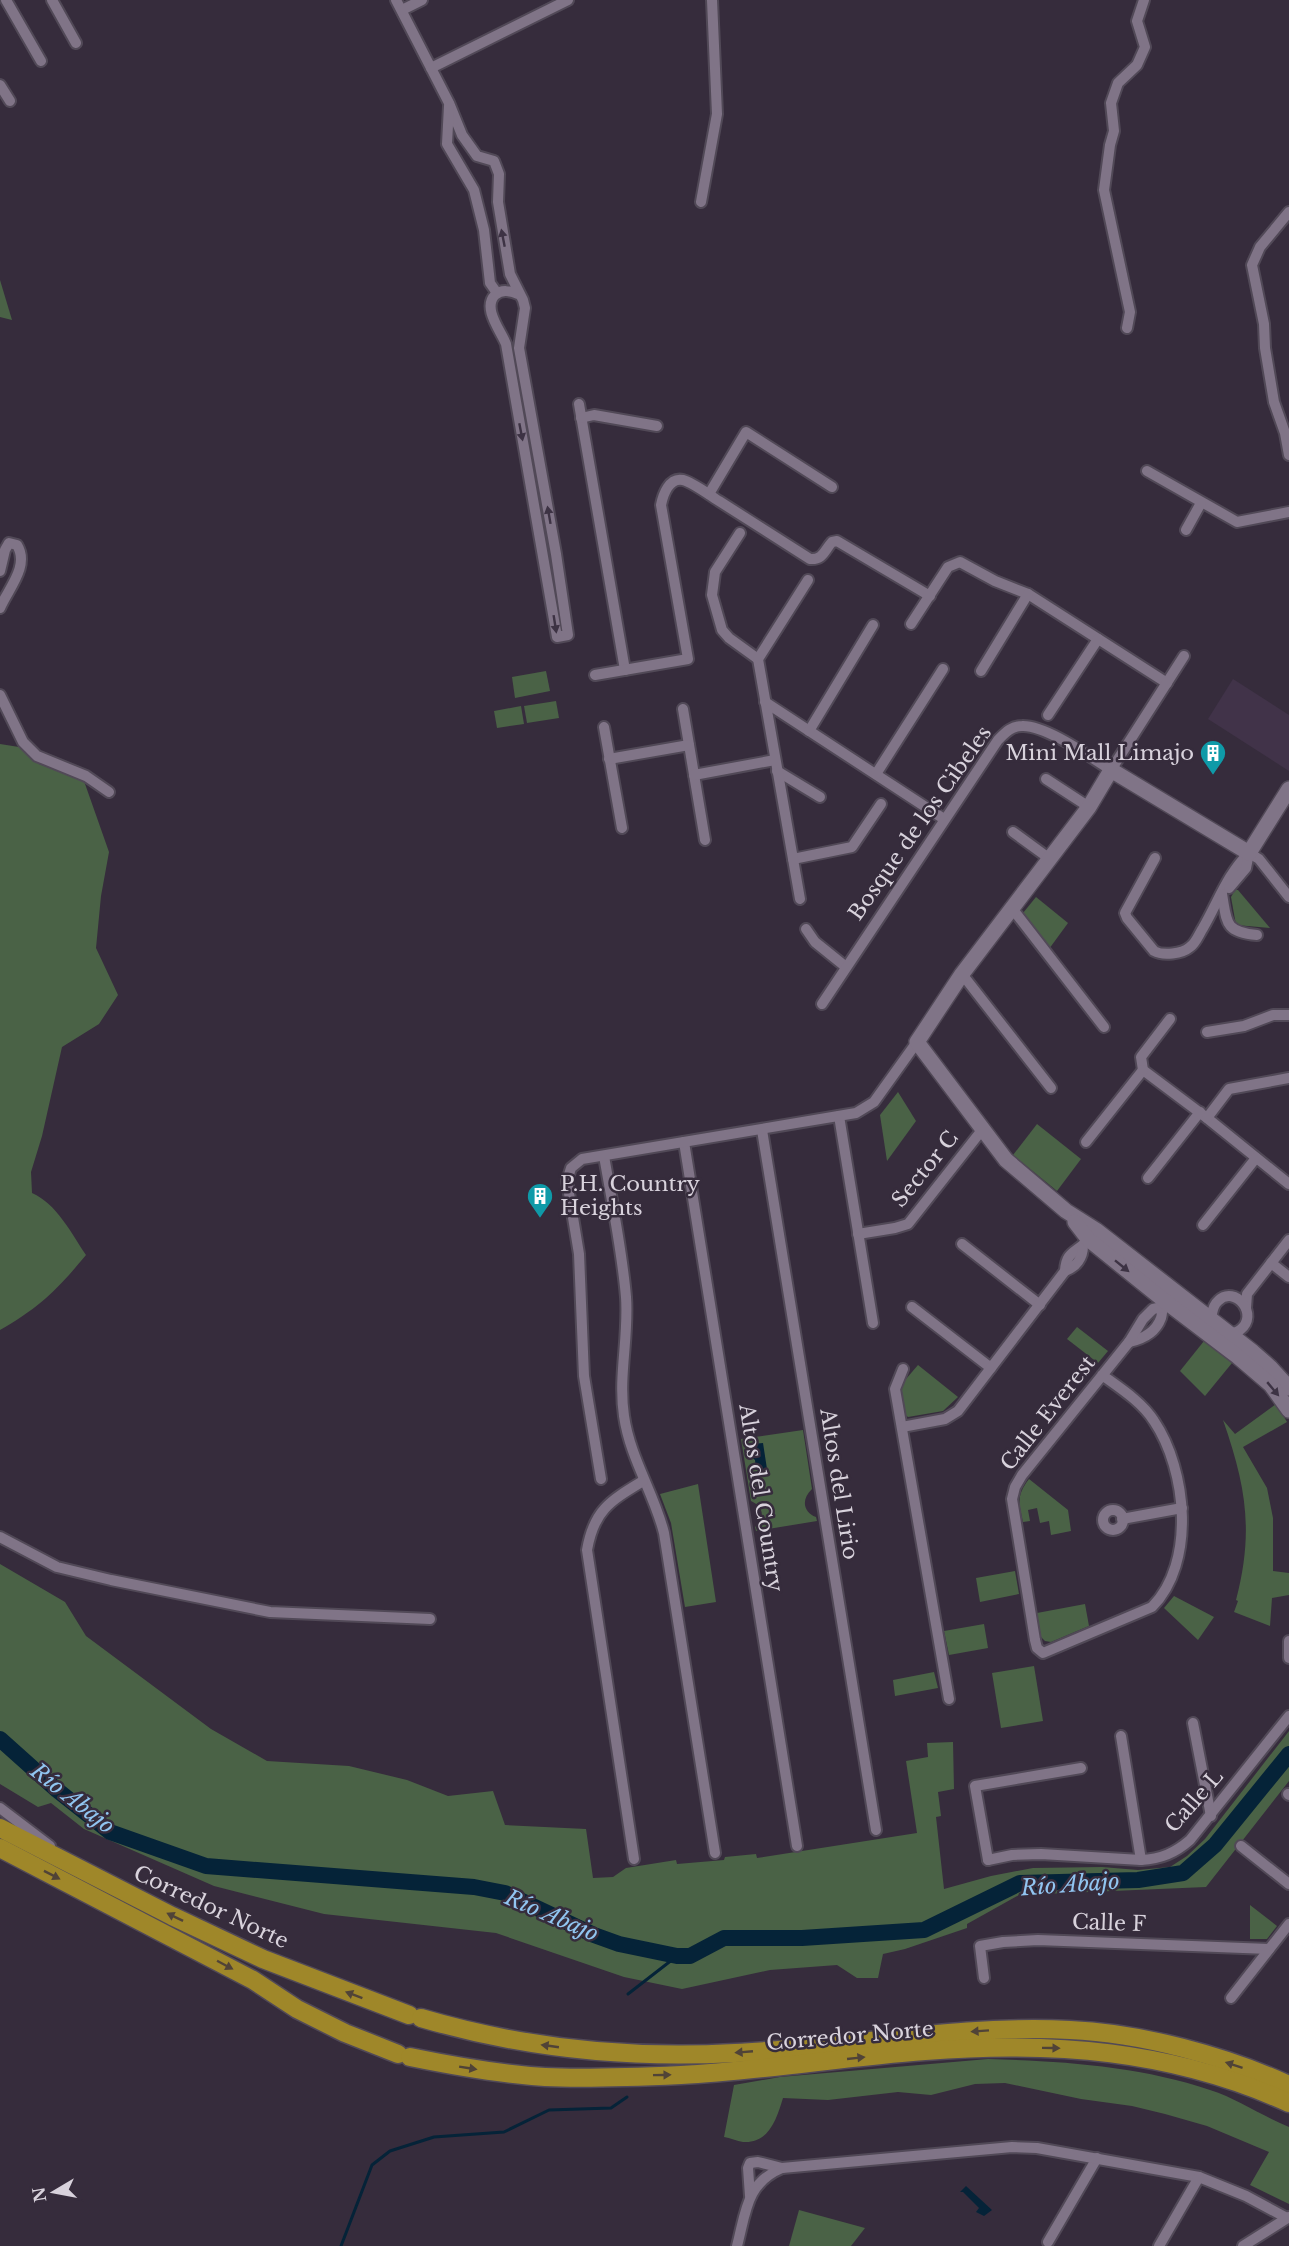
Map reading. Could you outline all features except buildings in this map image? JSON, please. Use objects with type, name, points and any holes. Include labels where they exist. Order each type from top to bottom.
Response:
[{"type":"highway","name":"Corredor Norte","points":[[0,1828],[172,1916],[263,1959],[415,2017],[491,2036],[552,2047],[602,2052],[681,2054],[736,2053],[993,2030],[1071,2030],[1131,2037],[1183,2049],[1240,2066],[1289,2085]]},
{"type":"highway","name":"Corredor Norte","points":[[0,1848],[204,1953],[326,2024],[370,2044],[404,2055],[488,2071],[546,2077],[681,2075],[925,2051],[1005,2047],[1070,2048],[1128,2054],[1178,2065],[1289,2103]]},
{"type":"street","points":[[6,0],[41,61]]},
{"type":"street","points":[[52,0],[76,43]]},
{"type":"street","points":[[396,0],[465,139],[477,156],[494,161],[499,174],[498,202],[501,230],[510,274],[525,308],[519,348],[556,554],[568,635],[557,637],[506,344],[491,316],[492,300],[497,293],[506,291],[518,294]]},
{"type":"street","points":[[402,10],[422,0]]},
{"type":"street","points":[[431,68],[568,0]]},
{"type":"street","points":[[701,202],[717,114],[712,0]]},
{"type":"street","points":[[1127,328],[1130,312],[1104,190],[1114,131],[1111,103],[1118,83],[1137,65],[1145,48],[1137,21],[1144,0]]},
{"type":"street","points":[[0,85],[10,101]]},
{"type":"street","points":[[449,103],[447,144],[474,190],[484,230],[490,283],[497,293]]},
{"type":"street","points":[[450,148],[456,141],[465,139]]},
{"type":"street","points":[[460,165],[477,156]]},
{"type":"street","points":[[1289,212],[1260,247],[1252,265],[1264,324],[1265,348],[1274,402],[1285,433],[1289,455]]},
{"type":"street","points":[[499,328],[514,329],[523,323]]},
{"type":"street","points":[[579,404],[626,670]]},
{"type":"street","points":[[517,411],[531,410]]},
{"type":"street","points":[[581,418],[594,415],[657,426]]},
{"type":"street","points":[[709,495],[746,432],[832,487]]},
{"type":"street","points":[[1147,471],[1237,522],[1289,512]]},
{"type":"street","points":[[595,675],[688,659],[661,505],[663,494],[668,486],[676,481],[683,480],[709,495],[810,559],[822,557],[832,542],[837,541],[930,596]]},
{"type":"street","points":[[531,485],[543,482]]},
{"type":"street","points":[[1186,530],[1201,503]]},
{"type":"street","points":[[740,533],[715,572],[712,595],[722,630],[729,638],[758,659]]},
{"type":"street","points":[[0,571],[9,543],[17,545],[20,551],[17,577],[0,608]]},
{"type":"street","points":[[544,558],[556,554]]},
{"type":"street","points":[[911,624],[948,567],[960,562],[995,581],[1028,594],[1167,683]]},
{"type":"street","points":[[800,899],[758,659],[808,580]]},
{"type":"street","points":[[981,671],[1028,594]]},
{"type":"street","points":[[809,731],[873,626]]},
{"type":"street","points":[[1048,715],[1098,639]]},
{"type":"street","points":[[601,1479],[584,1376],[579,1254],[567,1181],[571,1168],[582,1159],[856,1113],[874,1102],[962,974],[1089,807],[1184,656]]},
{"type":"street","points":[[876,774],[943,669]]},
{"type":"street","points":[[0,695],[23,742],[37,756],[86,776],[109,792]]},
{"type":"street","points":[[765,702],[944,819]]},
{"type":"street","points":[[683,710],[705,840]]},
{"type":"street","points":[[771,731],[779,711]]},
{"type":"street","points":[[604,726],[622,828]]},
{"type":"street","name":"Bosque de los Cibeles","points":[[822,1004],[944,819],[998,740],[1009,729],[1022,726],[1053,735],[1111,770]]},
{"type":"street","points":[[609,759],[689,745]]},
{"type":"street","points":[[694,775],[776,766],[820,797]]},
{"type":"street","points":[[1111,770],[1259,859],[1289,897]]},
{"type":"street","points":[[1046,779],[1089,807]]},
{"type":"street","points":[[1155,858],[1125,913],[1154,951],[1160,954],[1189,948],[1222,894],[1246,867],[1250,853],[1288,794]]},
{"type":"street","points":[[793,859],[852,847],[881,804]]},
{"type":"street","points":[[1012,832],[1050,859]]},
{"type":"street","points":[[1222,894],[1227,922],[1232,929],[1257,935]]},
{"type":"street","points":[[1011,907],[1104,1028]]},
{"type":"street","points":[[806,929],[815,942],[846,967]]},
{"type":"street","points":[[962,974],[1051,1088]]},
{"type":"street","points":[[1207,1032],[1244,1026],[1273,1015],[1289,1015]]},
{"type":"street","points":[[1170,1019],[1141,1057],[1143,1070],[1204,1115],[1289,1184]]},
{"type":"street","points":[[917,1042],[1006,1160],[1066,1211],[1089,1239],[1167,1300],[1270,1367],[1289,1388]]},
{"type":"street","points":[[1086,1142],[1143,1070]]},
{"type":"street","points":[[1148,1178],[1228,1089],[1289,1078]]},
{"type":"street","points":[[839,1116],[873,1323]]},
{"type":"street","name":"Altos del Lirio","points":[[762,1130],[876,1830]]},
{"type":"street","name":"Sector C","points":[[858,1234],[908,1224],[982,1130]]},
{"type":"street","name":"Altos del Country","points":[[684,1142],[797,1846]]},
{"type":"street","points":[[604,1156],[626,1298],[622,1378],[624,1415],[631,1450],[661,1519],[664,1533],[715,1853]]},
{"type":"street","points":[[1203,1225],[1256,1158]]},
{"type":"street","points":[[902,1427],[945,1419],[958,1411],[1065,1271],[1072,1269],[1078,1262],[1089,1239]]},
{"type":"street","points":[[1224,1339],[1237,1332],[1246,1323],[1247,1294],[1289,1240]]},
{"type":"street","points":[[962,1244],[1040,1305]]},
{"type":"street","points":[[1271,1263],[1289,1277]]},
{"type":"street","points":[[1207,1326],[1212,1310],[1218,1301],[1225,1297],[1247,1294]]},
{"type":"street","points":[[1234,1297],[1241,1300],[1246,1308]]},
{"type":"street","name":"Calle Everest","points":[[1167,1300],[1143,1319],[1129,1342],[1022,1475],[1015,1487],[1012,1499],[1037,1648],[1043,1653],[1152,1607],[1162,1597],[1176,1564],[1182,1531],[1182,1508]]},
{"type":"street","points":[[912,1307],[991,1368]]},
{"type":"street","points":[[1224,1339],[1271,1385],[1289,1410]]},
{"type":"street","points":[[903,1369],[895,1389],[949,1699]]},
{"type":"street","points":[[1102,1375],[1154,1419],[1170,1448],[1178,1476],[1182,1508],[1122,1519]]},
{"type":"street","points":[[634,1859],[588,1550],[591,1530],[603,1509],[618,1496],[644,1481]]},
{"type":"street","points":[[0,1537],[57,1567],[270,1612],[430,1619]]},
{"type":"street","points":[[1289,1641],[1289,1658]]},
{"type":"street","name":"Calle L","points":[[1081,1768],[975,1786],[988,1860],[1028,1854],[1142,1860],[1156,1859],[1181,1849],[1228,1794],[1289,1716]]},
{"type":"street","points":[[1193,1723],[1210,1816]]},
{"type":"street","points":[[1121,1736],[1142,1860]]},
{"type":"street","points":[[1205,1786],[1215,1795],[1228,1794]]},
{"type":"street","points":[[0,1808],[76,1867]]},
{"type":"street","points":[[1241,1846],[1289,1884]]},
{"type":"street","points":[[1231,1998],[1289,1924]]},
{"type":"street","name":"Calle F","points":[[984,1978],[980,1946],[1003,1942],[1038,1940],[1269,1949]]},
{"type":"street","points":[[737,2246],[750,2196],[748,2168],[750,2163],[758,2162],[782,2168],[1012,2147],[1037,2148],[1199,2177],[1246,2196],[1288,2218]]},
{"type":"street","points":[[1048,2242],[1097,2158]]},
{"type":"street","points":[[750,2196],[761,2180],[782,2168]]},
{"type":"street","points":[[1159,2246],[1199,2177]]},
{"type":"street","points":[[1243,2246],[1288,2218]]},
{"type":"shaded area","points":[[1233,679],[1289,715],[1289,771],[1208,719]]},
{"type":"green space","points":[[0,280],[12,320],[0,317]]},
{"type":"green space","points":[[546,671],[550,691],[515,698],[512,677]]},
{"type":"green space","points":[[556,701],[559,718],[527,723],[524,706]]},
{"type":"green space","points":[[521,706],[524,724],[497,728],[494,711]]},
{"type":"green space","points":[[0,744],[19,747],[39,764],[84,781],[109,852],[101,896],[96,948],[118,995],[99,1024],[62,1047],[42,1136],[31,1172],[32,1193],[49,1204],[56,1212],[86,1255],[47,1297],[26,1314],[0,1330]]},
{"type":"green space","points":[[1235,890],[1238,890],[1270,928],[1236,925],[1231,897]]},
{"type":"green space","points":[[1036,897],[1068,923],[1049,949],[1023,913]]},
{"type":"green space","points":[[898,1092],[916,1121],[887,1161],[880,1115]]},
{"type":"green space","points":[[1037,1124],[1081,1159],[1057,1191],[1013,1155]]},
{"type":"green space","points":[[1077,1327],[1108,1351],[1098,1363],[1067,1339]]},
{"type":"green space","points":[[1204,1341],[1232,1363],[1205,1396],[1180,1371]]},
{"type":"green space","points":[[918,1365],[958,1397],[943,1411],[908,1417],[904,1414],[900,1386]]},
{"type":"green space","points":[[1276,1404],[1287,1422],[1243,1447],[1267,1488],[1273,1518],[1273,1571],[1289,1573],[1289,1595],[1272,1598],[1270,1626],[1234,1612],[1238,1601],[1236,1600],[1245,1552],[1245,1509],[1237,1466],[1223,1420],[1235,1434]]},
{"type":"green space","points":[[803,1430],[812,1489],[806,1497],[805,1505],[817,1521],[756,1531],[755,1527],[761,1521],[762,1514],[758,1506],[751,1501],[741,1439]]},
{"type":"green space","points":[[1029,1479],[1068,1510],[1071,1531],[1051,1535],[1049,1521],[1040,1523],[1037,1508],[1028,1510],[1030,1521],[1023,1522],[1020,1495]]},
{"type":"green space","points":[[698,1484],[716,1602],[685,1607],[671,1523],[660,1494]]},
{"type":"green space","points":[[0,1564],[65,1602],[86,1636],[211,1729],[267,1761],[349,1766],[407,1780],[448,1796],[493,1791],[505,1825],[586,1829],[593,1878],[613,1877],[626,1868],[676,1860],[677,1864],[724,1860],[725,1857],[756,1854],[757,1858],[917,1833],[906,1761],[928,1757],[927,1743],[953,1742],[954,1789],[938,1792],[941,1816],[936,1817],[944,1889],[991,1876],[1033,1868],[1102,1867],[1138,1870],[1170,1867],[1187,1856],[1205,1839],[1289,1731],[1289,1781],[1206,1887],[1019,1895],[967,1924],[967,1928],[883,1954],[878,1978],[857,1978],[837,1965],[770,1970],[682,1989],[624,1977],[496,1933],[324,1914],[214,1886],[84,1829],[51,1803],[38,1807],[0,1784]]},
{"type":"green space","points":[[1015,1571],[1019,1594],[980,1602],[976,1578]]},
{"type":"green space","points":[[1174,1596],[1214,1617],[1198,1640],[1164,1608]]},
{"type":"green space","points":[[1085,1604],[1089,1626],[1051,1642],[1041,1637],[1037,1613]]},
{"type":"green space","points":[[984,1624],[988,1648],[949,1655],[944,1631]]},
{"type":"green space","points":[[1034,1666],[1043,1721],[1001,1728],[992,1673]]},
{"type":"green space","points":[[934,1672],[938,1688],[895,1696],[893,1680]]},
{"type":"green space","points":[[1250,1905],[1277,1926],[1267,1939],[1250,1939]]},
{"type":"green space","points":[[988,2059],[1072,2063],[1129,2070],[1183,2082],[1240,2103],[1289,2127],[1289,2204],[1250,2185],[1269,2152],[1207,2126],[1165,2114],[1005,2083],[975,2084],[931,2095],[898,2092],[828,2100],[783,2098],[775,2121],[766,2134],[759,2139],[743,2142],[724,2137],[734,2085],[780,2077]]},
{"type":"green space","points":[[799,2210],[865,2228],[851,2246],[789,2246]]},
{"type":"water","points":[[763,1443],[767,1469],[756,1470],[755,1460],[751,1457],[754,1455],[752,1444]]},
{"type":"water","points":[[966,2186],[992,2210],[984,2216],[976,2212],[979,2208],[963,2192],[960,2192]]},
{"type":"waterway","name":"Río Abajo","points":[[0,1739],[57,1790],[110,1832],[206,1866],[474,1887],[505,1893],[594,1935],[619,1944],[677,1956],[690,1956],[724,1938],[802,1938],[924,1930],[1020,1883],[1138,1880],[1183,1873],[1215,1845],[1289,1754]]},
{"type":"waterway","points":[[628,1994],[677,1956]]},
{"type":"waterway","points":[[341,2246],[372,2165],[390,2151],[434,2137],[504,2132],[549,2110],[611,2108],[627,2097]]},
{"type":"place","name":"Mini Mall Limajo","points":[[1213,776]]},
{"type":"place","name":"P.H. Country Heights","points":[[540,1219]]}]
